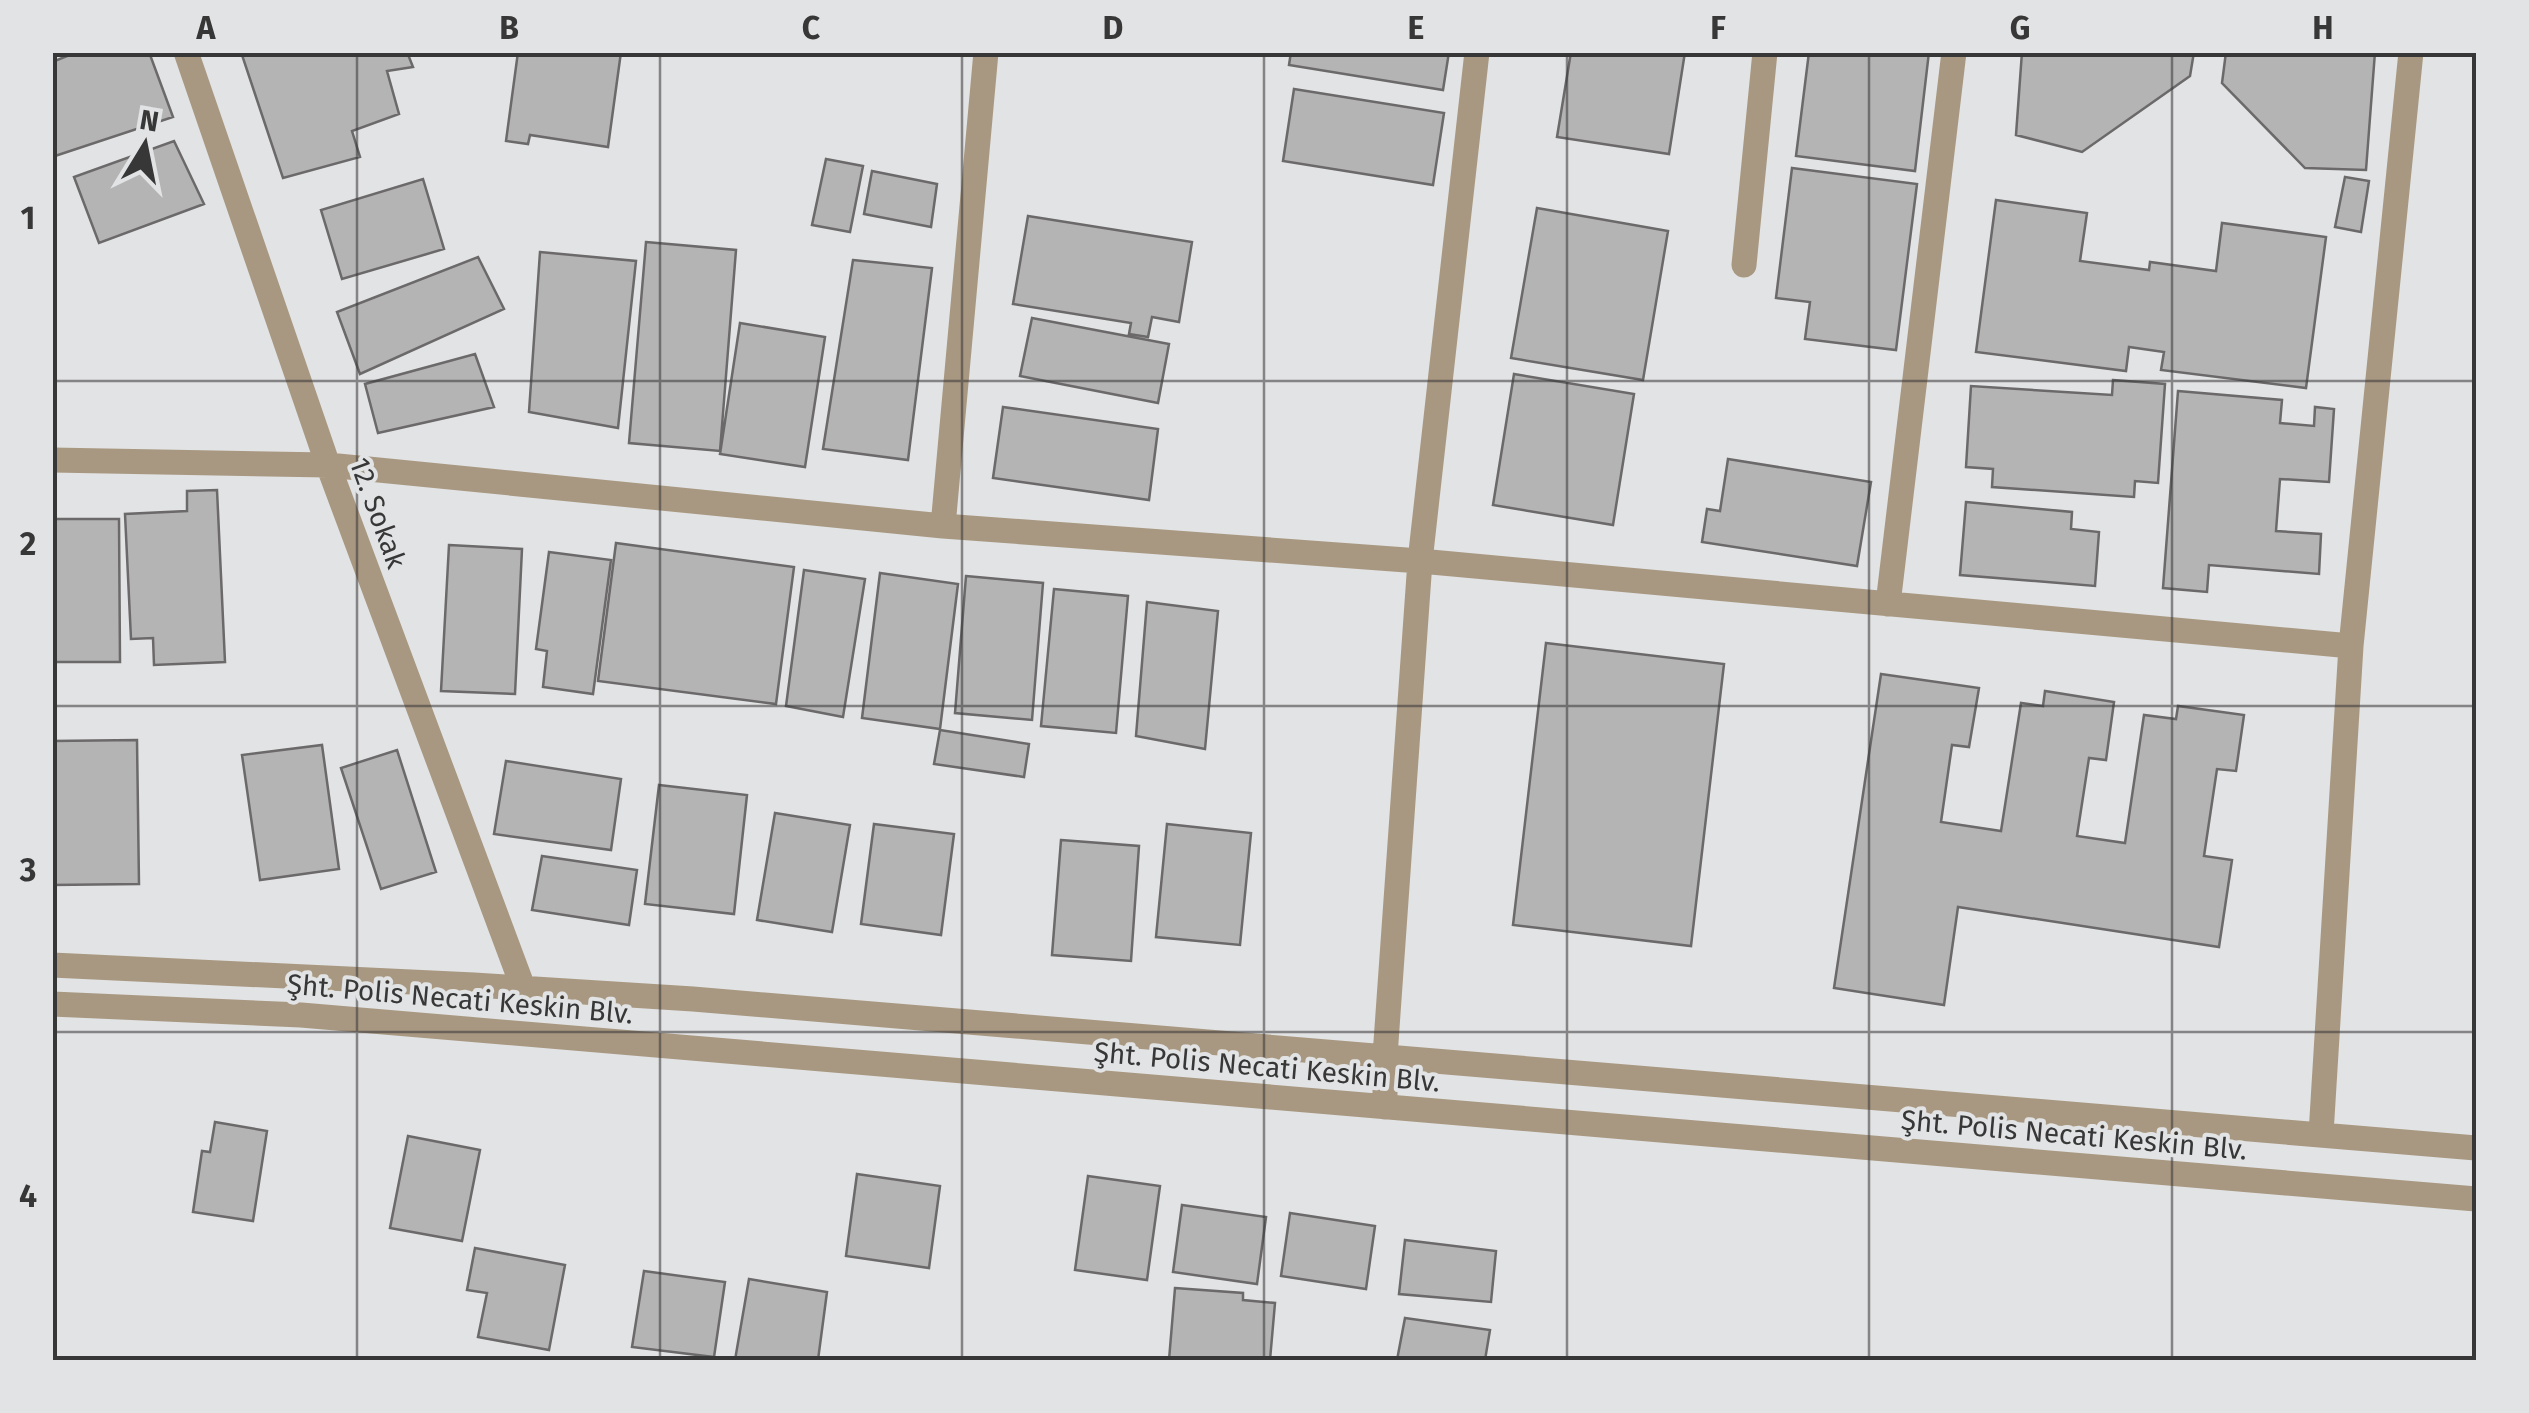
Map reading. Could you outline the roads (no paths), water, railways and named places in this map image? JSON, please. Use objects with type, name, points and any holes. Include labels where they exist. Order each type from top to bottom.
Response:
[{"type":"street","name":"12. Sokak","points":[[186,52],[328,465],[524,990]]},
{"type":"street","points":[[943,526],[986,52]]},
{"type":"street","points":[[1385,1107],[1385,1056],[1420,561],[1477,52]]},
{"type":"street","points":[[1744,265],[1765,52]]},
{"type":"street","points":[[1888,604],[1954,52]]},
{"type":"street","points":[[2321,1134],[2351,646],[2411,52]]},
{"type":"street","points":[[52,460],[328,465],[943,526],[1420,561],[2351,646]]},
{"type":"street","name":"Şht. Polis Necati Keskin Blv.","points":[[52,964],[693,1000],[2476,1148]]},
{"type":"street","name":"Şht. Polis Necati Keskin Blv.","points":[[52,1004],[300,1015],[2476,1199]]}]
